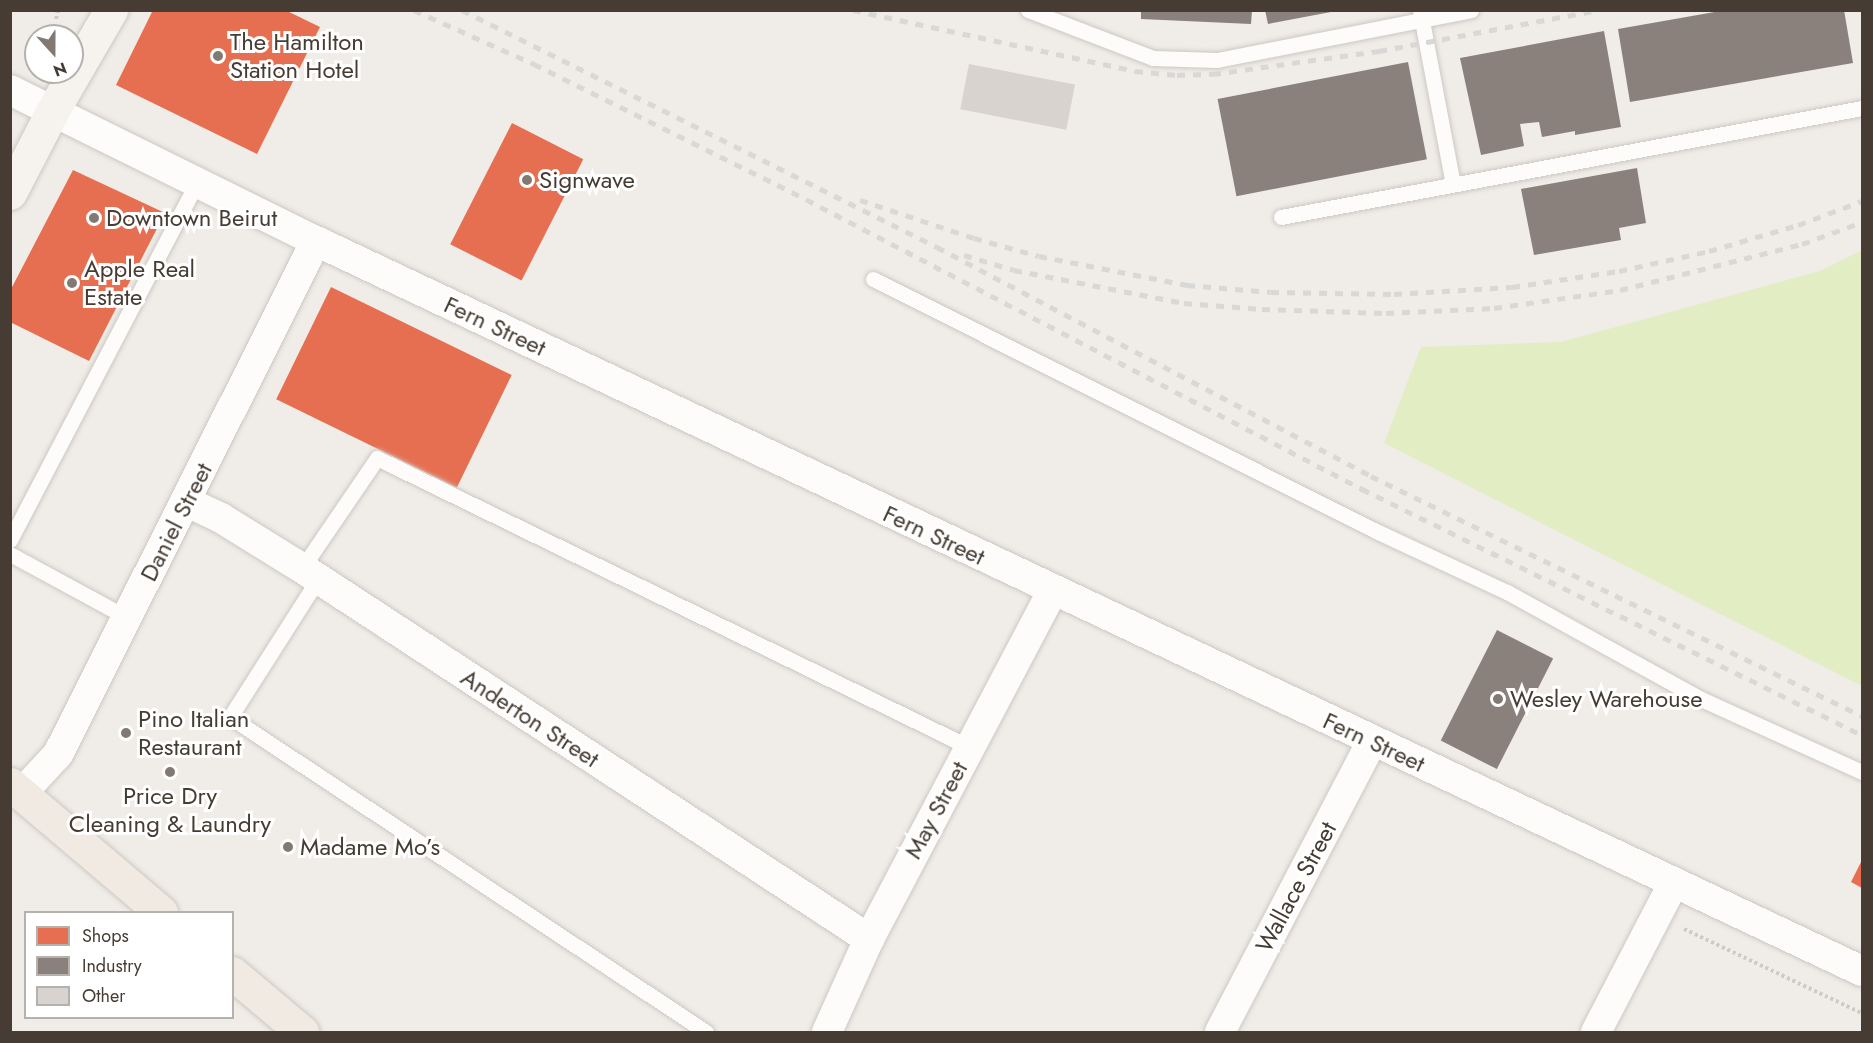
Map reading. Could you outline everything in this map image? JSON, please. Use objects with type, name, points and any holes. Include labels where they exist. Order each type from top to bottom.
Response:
[{"type":"main road","points":[[10,193],[53,110],[111,10]]},
{"type":"main road","points":[[16,789],[160,911]]},
{"type":"main road","points":[[234,975],[302,1032]]},
{"type":"street","name":"Fern Street","points":[[10,90],[316,241],[1863,971]]},
{"type":"street","name":"Daniel Street","points":[[16,789],[58,754],[126,617],[187,502],[316,241]]},
{"type":"street","name":"Anderton Street","points":[[187,502],[221,518],[310,574],[869,939]]},
{"type":"street","name":"May Street","points":[[827,1032],[869,939],[1053,590]]},
{"type":"street","name":"Wallace Street","points":[[1220,1032],[1372,741]]},
{"type":"street","points":[[1596,1032],[1674,882]]},
{"type":"lane","points":[[1028,10],[1153,58],[1216,60],[1421,15],[1471,10]]},
{"type":"lane","points":[[1421,15],[1453,184]]},
{"type":"lane","points":[[1281,217],[1863,108]]},
{"type":"lane","points":[[10,540],[197,182]]},
{"type":"lane","points":[[873,279],[1376,531],[1507,592],[1701,699],[1863,772]]},
{"type":"lane","points":[[706,1032],[231,717],[377,458],[969,747]]},
{"type":"lane","points":[[10,554],[126,617]]},
{"type":"path","points":[[56,19],[58,10]]},
{"type":"path","points":[[1675,924],[1863,1013]]},
{"type":"green space","points":[[1862,250],[1862,686],[1384,443],[1421,347],[1561,342],[1820,271]]},
{"type":"building: Shops","name":"The Hamilton Station Hotel","points":[[153,10],[285,10],[320,27],[257,154],[116,85]]},
{"type":"building: Shops","name":"Signwave","points":[[512,123],[583,159],[522,280],[450,244]]},
{"type":"building: Shops","points":[[73,170],[165,213],[89,361],[10,322],[10,291]]},
{"type":"building: Shops","points":[[331,287],[512,375],[457,487],[276,399]]},
{"type":"building: Shops","points":[[1862,860],[1862,888],[1851,882]]},
{"type":"building: Industry","points":[[1141,10],[1252,10],[1251,24],[1141,19]]},
{"type":"building: Industry","points":[[1265,10],[1331,10],[1331,12],[1268,24]]},
{"type":"building: Industry","points":[[1726,10],[1844,10],[1853,63],[1630,102],[1618,29]]},
{"type":"building: Industry","points":[[1604,31],[1621,127],[1575,135],[1575,131],[1542,137],[1539,122],[1520,124],[1524,146],[1481,155],[1460,58]]},
{"type":"building: Industry","points":[[1408,62],[1427,159],[1236,196],[1218,99]]},
{"type":"building: Industry","points":[[1637,168],[1646,223],[1619,228],[1621,240],[1534,255],[1521,189]]},
{"type":"building: Industry","name":"Wesley Warehouse","points":[[1497,630],[1553,659],[1497,769],[1441,740]]},
{"type":"building: Other","points":[[969,64],[1075,85],[1066,130],[960,109]]},
{"type":"railway","points":[[414,10],[534,64],[792,192],[1362,489],[1862,735]]},
{"type":"railway","points":[[462,10],[937,247],[1371,476],[1862,716]]},
{"type":"railway","points":[[853,10],[1135,71],[1177,75],[1213,74],[1379,51],[1598,10]]},
{"type":"railway","points":[[860,200],[974,238],[1039,256],[1187,285],[1271,292],[1394,294],[1512,287],[1619,271],[1709,251],[1798,225],[1862,201]]},
{"type":"railway","points":[[964,255],[1014,270],[1184,303],[1262,309],[1386,313],[1494,308],[1620,290],[1802,244],[1862,222]]},
{"type":"place","name":"The Hamilton Station Hotel","points":[[218,56]]},
{"type":"place","name":"Signwave","points":[[527,180]]},
{"type":"place","name":"Downtown Beirut","points":[[94,218]]},
{"type":"place","name":"Apple Real Estate","points":[[72,283]]},
{"type":"place","name":"Wesley Warehouse","points":[[1498,699]]},
{"type":"place","name":"Pino Italian Restaurant","points":[[126,733]]},
{"type":"place","name":"Price Dry Cleaning & Laundry","points":[[170,772]]},
{"type":"place","name":"Madame Mo’s","points":[[288,847]]}]
